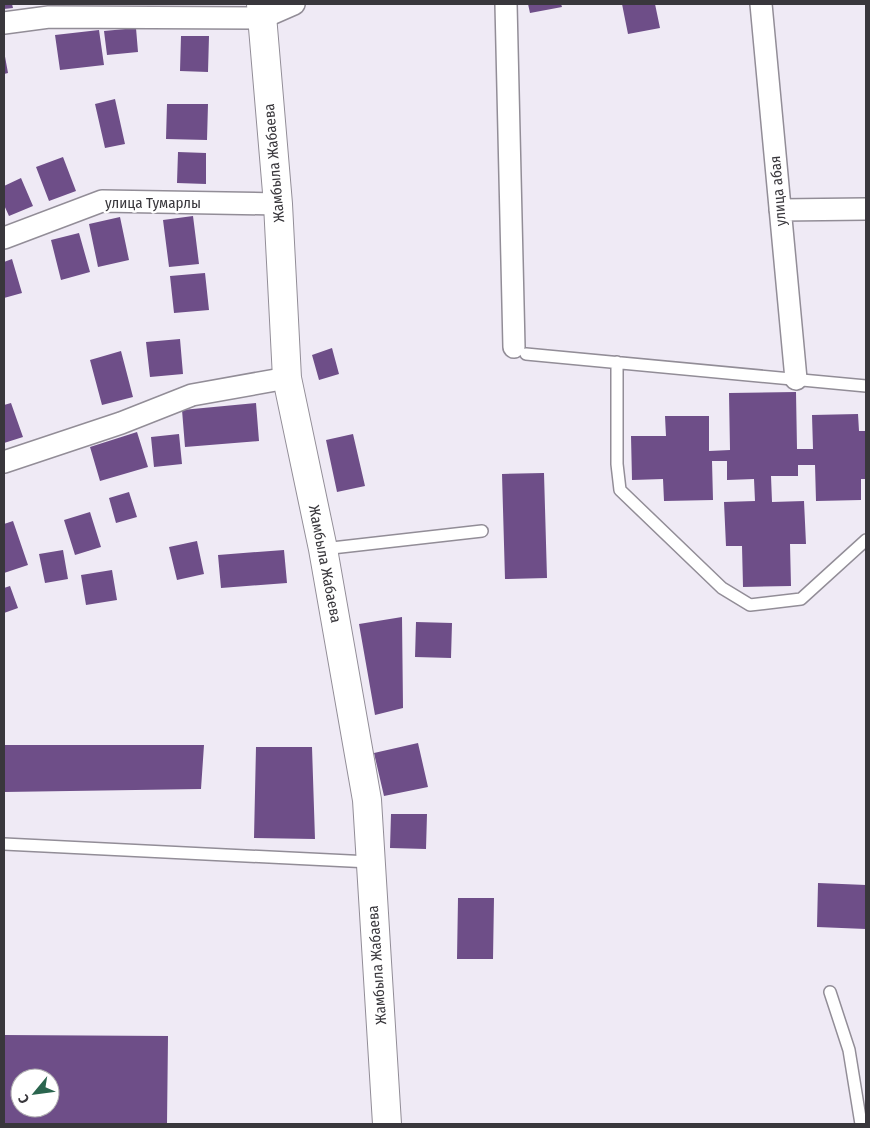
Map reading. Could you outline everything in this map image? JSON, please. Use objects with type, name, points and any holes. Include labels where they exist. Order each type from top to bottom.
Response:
[{"type":"street","points":[[4,23],[49,17],[261,11],[294,4]]},
{"type":"street","points":[[506,4],[520,350]]},
{"type":"street","name":"улица абая","points":[[760,4],[796,379]]},
{"type":"street","name":"Жамбыла Жабаева","points":[[261,11],[278,204],[287,378],[323,549],[366,800],[387,1124]]},
{"type":"street","name":"улица Тумарлы","points":[[4,238],[102,201],[278,204]]},
{"type":"street","points":[[780,210],[866,209]]},
{"type":"street","points":[[4,462],[121,424],[192,395],[287,378]]},
{"type":"lane","points":[[520,350],[617,362],[866,386]]},
{"type":"lane","points":[[617,362],[617,464],[620,490],[722,588],[750,605],[801,599],[866,540]]},
{"type":"lane","points":[[323,549],[482,531]]},
{"type":"lane","points":[[4,844],[370,862]]},
{"type":"lane","points":[[830,992],[849,1050],[861,1124]]},
{"type":"building","points":[[4,4],[12,4],[13,8],[4,9]]},
{"type":"building","points":[[528,4],[561,4],[562,7],[530,13]]},
{"type":"building","points":[[622,4],[655,4],[660,28],[628,34]]},
{"type":"building","points":[[136,28],[138,52],[107,55],[104,31]]},
{"type":"building","points":[[99,30],[104,65],[60,70],[55,35]]},
{"type":"building","points":[[181,36],[209,36],[208,72],[180,71]]},
{"type":"building","points":[[4,51],[8,73],[4,74]]},
{"type":"building","points":[[115,99],[125,144],[105,148],[95,104]]},
{"type":"building","points":[[167,104],[208,104],[207,140],[166,139]]},
{"type":"building","points":[[178,152],[206,153],[206,184],[177,183]]},
{"type":"building","points":[[63,157],[76,191],[49,201],[36,167]]},
{"type":"building","points":[[21,178],[33,206],[9,216],[4,205],[4,186]]},
{"type":"building","points":[[193,216],[199,264],[169,267],[163,220]]},
{"type":"building","points":[[120,217],[129,260],[98,267],[89,224]]},
{"type":"building","points":[[79,233],[90,272],[61,280],[51,240]]},
{"type":"building","points":[[12,259],[22,293],[4,298],[4,262]]},
{"type":"building","points":[[205,273],[209,310],[174,313],[170,276]]},
{"type":"building","points":[[180,339],[183,374],[150,377],[146,342]]},
{"type":"building","points":[[332,348],[339,374],[319,380],[312,355]]},
{"type":"building","points":[[121,351],[133,397],[102,405],[90,360]]},
{"type":"building","points":[[796,392],[797,449],[813,449],[812,415],[858,414],[859,431],[866,431],[866,479],[861,479],[861,500],[816,501],[815,465],[798,465],[798,476],[771,476],[772,502],[804,501],[806,544],[790,544],[791,586],[743,587],[742,546],[726,546],[724,502],[755,501],[754,479],[727,480],[727,461],[712,461],[713,500],[664,501],[663,479],[632,480],[631,436],[666,436],[665,416],[709,416],[709,451],[730,450],[729,393]]},
{"type":"building","points":[[11,403],[23,437],[4,443],[4,405]]},
{"type":"building","points":[[256,403],[259,441],[185,447],[182,410]]},
{"type":"building","points":[[137,432],[148,467],[100,481],[90,447]]},
{"type":"building","points":[[179,434],[182,464],[154,467],[151,437]]},
{"type":"building","points":[[353,434],[365,486],[337,492],[326,440]]},
{"type":"building","points":[[544,473],[547,578],[505,579],[502,474]]},
{"type":"building","points":[[129,492],[137,517],[116,523],[109,498]]},
{"type":"building","points":[[90,512],[101,547],[75,555],[64,520]]},
{"type":"building","points":[[13,521],[28,565],[4,573],[4,524]]},
{"type":"building","points":[[197,541],[204,574],[177,580],[169,547]]},
{"type":"building","points":[[63,550],[68,579],[45,583],[39,554]]},
{"type":"building","points":[[284,550],[287,583],[221,588],[218,555]]},
{"type":"building","points":[[112,570],[117,600],[86,605],[81,575]]},
{"type":"building","points":[[10,586],[18,608],[4,613],[4,588]]},
{"type":"building","points":[[402,617],[403,708],[375,715],[359,624]]},
{"type":"building","points":[[416,622],[452,623],[451,658],[415,657]]},
{"type":"building","points":[[418,743],[428,787],[384,796],[374,753]]},
{"type":"building","points":[[4,745],[204,745],[201,789],[4,792]]},
{"type":"building","points":[[256,747],[312,747],[315,839],[254,838]]},
{"type":"building","points":[[391,814],[427,814],[426,849],[390,848]]},
{"type":"building","points":[[818,883],[866,885],[866,929],[817,927]]},
{"type":"building","points":[[458,898],[494,898],[493,959],[457,959]]},
{"type":"building","points":[[4,1035],[168,1036],[167,1124],[4,1124]]}]
